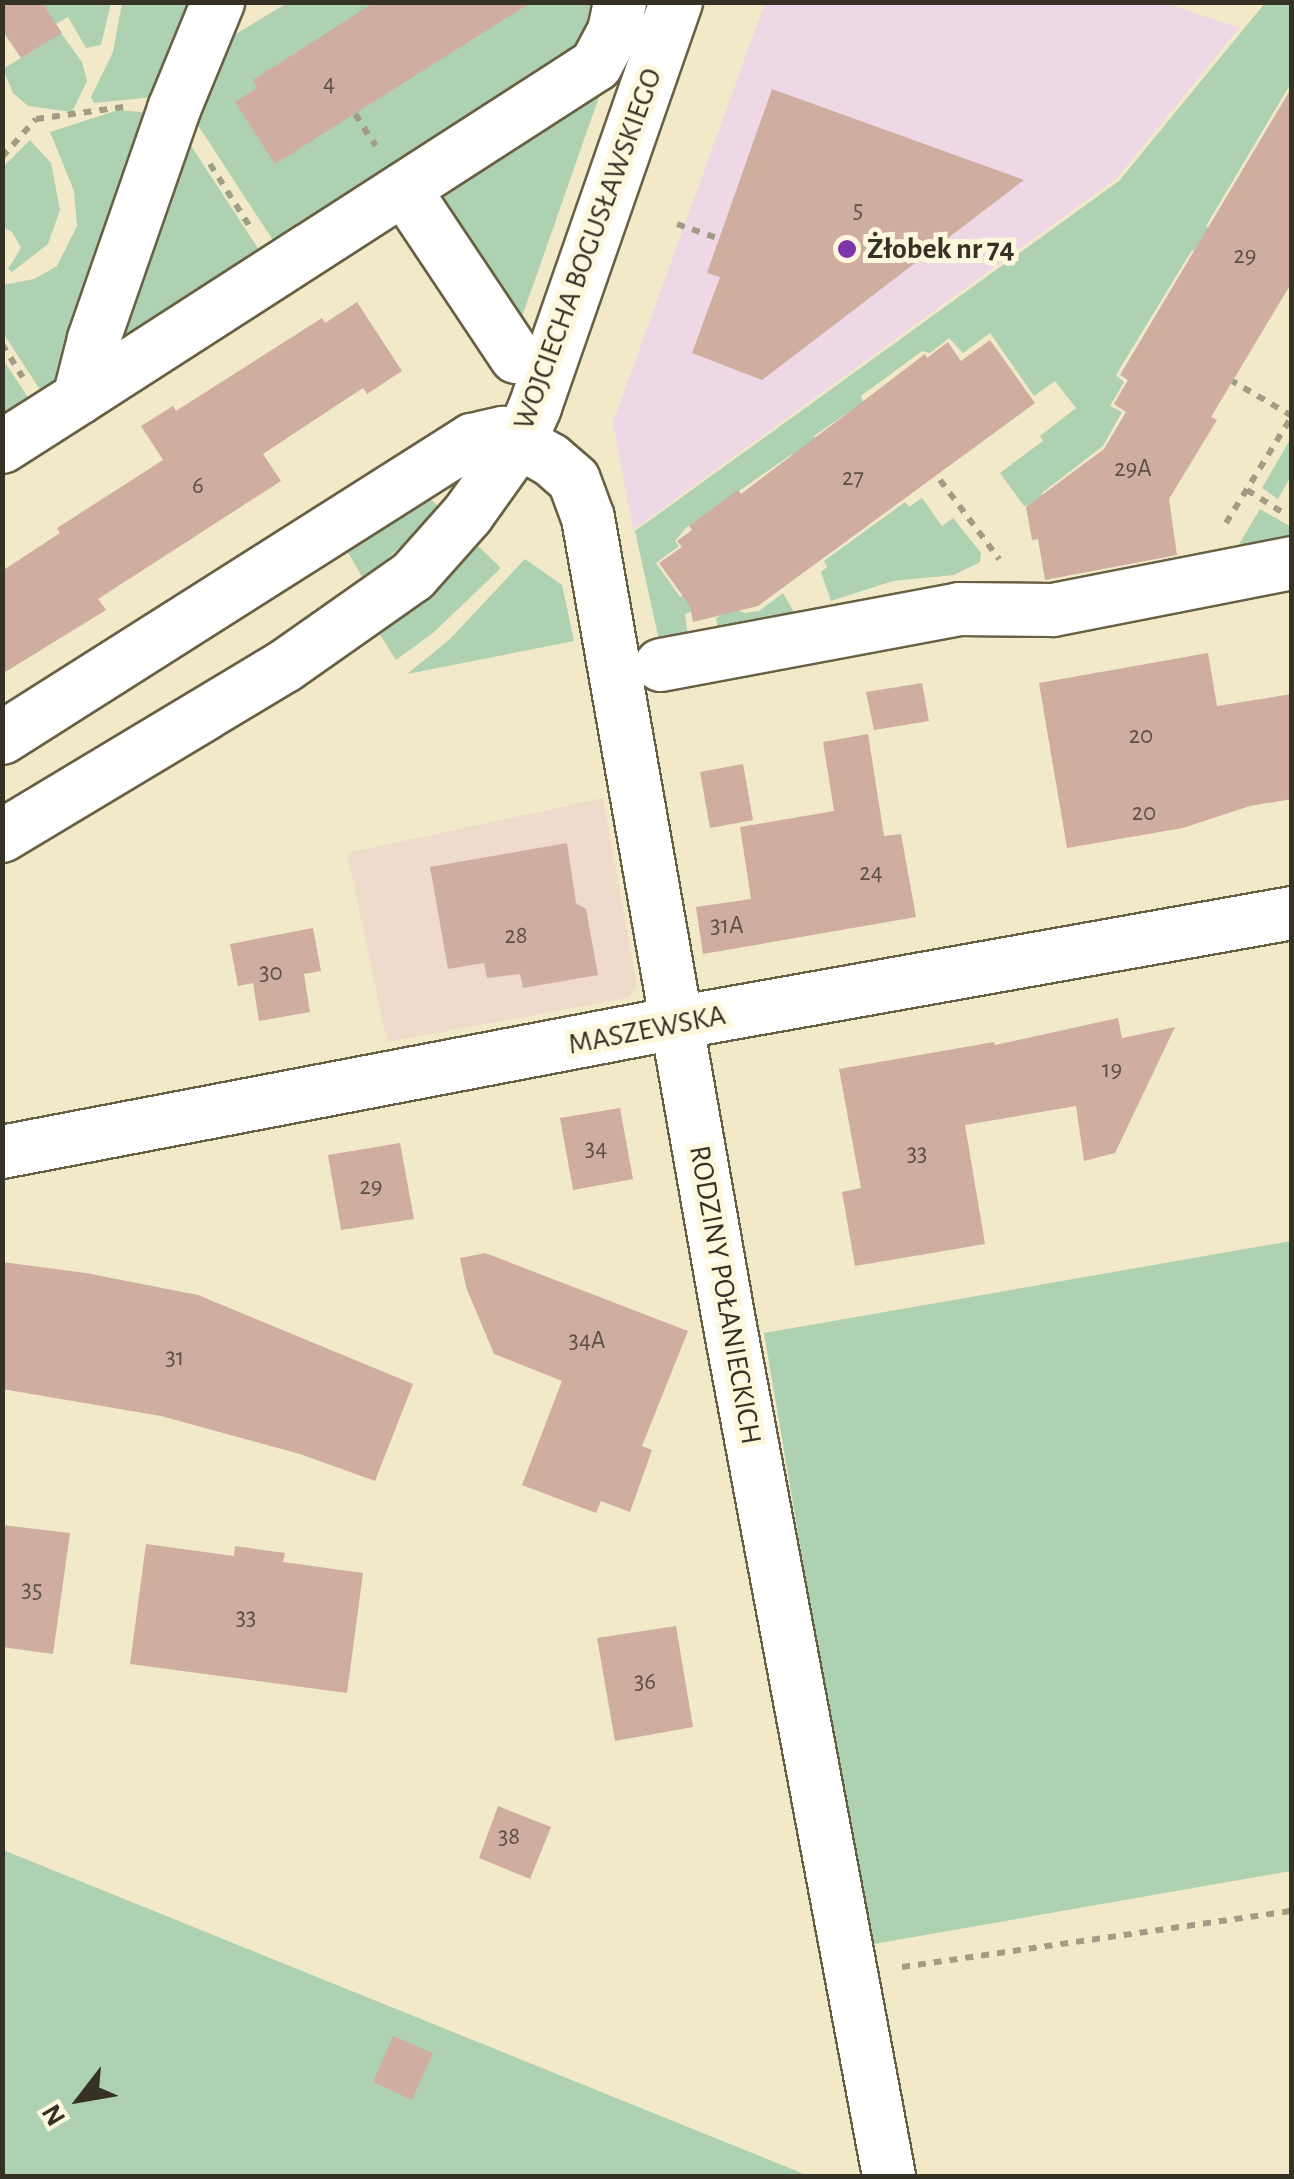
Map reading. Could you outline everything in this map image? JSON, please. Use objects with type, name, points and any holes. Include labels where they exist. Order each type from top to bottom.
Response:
[{"type":"street","points":[[78,398],[94,339],[174,109],[230,4]]},
{"type":"street","points":[[2,448],[596,66],[642,21]]},
{"type":"street","name":"WOJCIECHA BOGUSŁAWSKIEGO","points":[[2,836],[285,666],[412,576],[468,514],[520,441],[566,329],[642,21]]},
{"type":"street","points":[[404,188],[516,357]]},
{"type":"street","points":[[2,738],[472,440],[503,433],[520,441]]},
{"type":"street","name":"RODZINY POŁANIECKICH","points":[[520,441],[574,480],[588,518],[676,1023],[889,2176]]},
{"type":"street","points":[[661,665],[960,610],[1053,610],[1202,584],[1292,562]]},
{"type":"street","points":[[960,610],[1012,582],[1024,570]]},
{"type":"street","name":"MASZEWSKA","points":[[2,1152],[676,1023],[1292,913]]},
{"type":"path","points":[[677,224],[720,239]]},
{"type":"path","points":[[2,344],[15,363]]},
{"type":"path","points":[[1202,584],[1209,550],[1292,416],[1232,381]]},
{"type":"path","points":[[940,480],[1024,570]]},
{"type":"path","points":[[1246,490],[1292,518]]},
{"type":"path","points":[[852,1974],[1292,1911]]},
{"type":"shaded area","name":"Żłobek nr 74","points":[[1164,2],[1239,28],[1117,178],[633,530],[613,422],[765,3]]},
{"type":"shaded area","points":[[603,798],[637,985],[628,998],[387,1042],[347,853]]},
{"type":"green space","points":[[601,2],[588,52],[280,251],[188,110],[211,49],[287,3]]},
{"type":"green space","points":[[42,3],[111,3],[101,45],[86,48],[68,17],[56,24]]},
{"type":"green space","points":[[122,3],[191,3],[164,96],[94,103],[91,97],[113,52]]},
{"type":"green space","points":[[1265,3],[1291,3],[1291,83],[1206,226],[1210,230],[1197,252],[1192,250],[1116,375],[1124,382],[1110,406],[1122,412],[1103,446],[1042,493],[1041,503],[1024,506],[1000,473],[1043,441],[1040,436],[1076,408],[1055,381],[1034,396],[990,333],[963,353],[949,338],[930,353],[922,351],[861,396],[863,402],[814,436],[818,444],[796,460],[792,454],[686,528],[675,541],[679,546],[656,563],[680,597],[692,591],[704,607],[685,614],[688,638],[660,645],[635,531],[1119,181]]},
{"type":"green space","points":[[61,33],[82,62],[87,81],[72,112],[28,106],[13,93],[3,69]]},
{"type":"green space","points":[[606,77],[516,334],[425,191]]},
{"type":"green space","points":[[118,110],[151,113],[161,123],[48,402],[3,333],[3,285],[34,279],[57,266],[77,226],[74,191],[50,132]]},
{"type":"green space","points":[[182,132],[265,259],[133,348],[117,339]]},
{"type":"green space","points":[[30,140],[51,163],[60,210],[48,244],[12,272],[8,269],[21,248],[12,232],[3,227],[3,167]]},
{"type":"green space","points":[[2,358],[37,411],[2,433]]},
{"type":"green space","points":[[1291,438],[1291,476],[1278,499],[1262,488]]},
{"type":"green space","points":[[420,491],[442,509],[364,580],[343,544]]},
{"type":"green space","points":[[922,498],[942,526],[953,518],[981,553],[980,562],[954,575],[893,581],[831,601],[821,572],[827,567],[824,561],[905,502],[909,507]]},
{"type":"green space","points":[[1260,509],[1291,527],[1291,545],[1226,566]]},
{"type":"green space","points":[[476,544],[501,568],[433,633],[396,660],[379,633],[413,608]]},
{"type":"green space","points":[[525,559],[562,585],[574,641],[407,674],[449,640]]},
{"type":"green space","points":[[783,593],[795,614],[718,631],[716,618],[733,608],[745,613],[759,611]]},
{"type":"green space","points":[[1291,1241],[1291,1871],[868,1945],[764,1333]]},
{"type":"green space","points":[[3,1850],[809,2176],[3,2176]]},
{"type":"building","points":[[2,2],[42,2],[62,33],[21,58],[2,30]]},
{"type":"building","points":[[375,2],[532,2],[275,164],[235,102],[257,88],[253,80]]},
{"type":"building","points":[[1292,87],[1292,282],[1211,417],[1217,420],[1169,499],[1177,555],[1045,580],[1038,539],[1032,540],[1026,507],[1104,449],[1126,412],[1114,404],[1128,380],[1120,375]]},
{"type":"building","points":[[772,89],[1024,180],[762,380],[692,353],[720,277],[707,273]]},
{"type":"building","points":[[357,302],[402,371],[367,394],[363,388],[263,454],[281,481],[98,599],[106,610],[2,674],[2,571],[60,533],[57,528],[163,460],[141,426],[173,406],[176,411],[322,318],[325,323]]},
{"type":"building","points":[[990,340],[1035,403],[758,606],[693,622],[690,606],[659,563],[682,547],[677,541],[692,530],[689,526],[738,490],[741,494],[925,354],[927,358],[948,342],[961,361]]},
{"type":"building","points":[[1208,653],[1217,706],[1292,694],[1292,799],[1250,806],[1183,828],[1067,848],[1039,683]]},
{"type":"building","points":[[922,683],[929,721],[874,730],[866,692]]},
{"type":"building","points":[[868,734],[884,836],[901,834],[916,917],[703,954],[696,907],[751,899],[740,827],[834,811],[823,742]]},
{"type":"building","points":[[743,764],[753,820],[710,828],[700,772]]},
{"type":"building","points":[[567,843],[576,903],[586,909],[598,975],[523,988],[520,974],[487,978],[484,963],[448,969],[430,867]]},
{"type":"building","points":[[313,928],[321,971],[304,974],[310,1012],[259,1021],[253,983],[238,986],[230,944]]},
{"type":"building","points":[[1118,1018],[1122,1038],[1175,1027],[1115,1153],[1084,1161],[1076,1106],[965,1125],[985,1244],[855,1266],[842,1192],[861,1188],[839,1069],[994,1042],[995,1045]]},
{"type":"building","points":[[620,1108],[633,1179],[573,1190],[560,1118]]},
{"type":"building","points":[[400,1143],[414,1219],[341,1230],[328,1155]]},
{"type":"building","points":[[485,1253],[688,1331],[642,1446],[652,1450],[630,1512],[601,1501],[596,1513],[522,1485],[562,1381],[494,1354],[466,1287],[460,1258]]},
{"type":"building","points":[[2,1262],[86,1273],[198,1295],[413,1384],[375,1481],[300,1454],[161,1416],[2,1389]]},
{"type":"building","points":[[2,1525],[70,1533],[53,1654],[2,1647]]},
{"type":"building","points":[[146,1544],[234,1556],[235,1546],[285,1553],[283,1562],[363,1573],[347,1693],[130,1664]]},
{"type":"building","points":[[676,1626],[693,1727],[615,1741],[597,1638]]},
{"type":"building","points":[[498,1806],[551,1827],[530,1879],[479,1858]]},
{"type":"building","points":[[393,2036],[433,2053],[412,2100],[373,2082]]},
{"type":"place","name":"Żłobek nr 74","points":[[847,249]]}]
